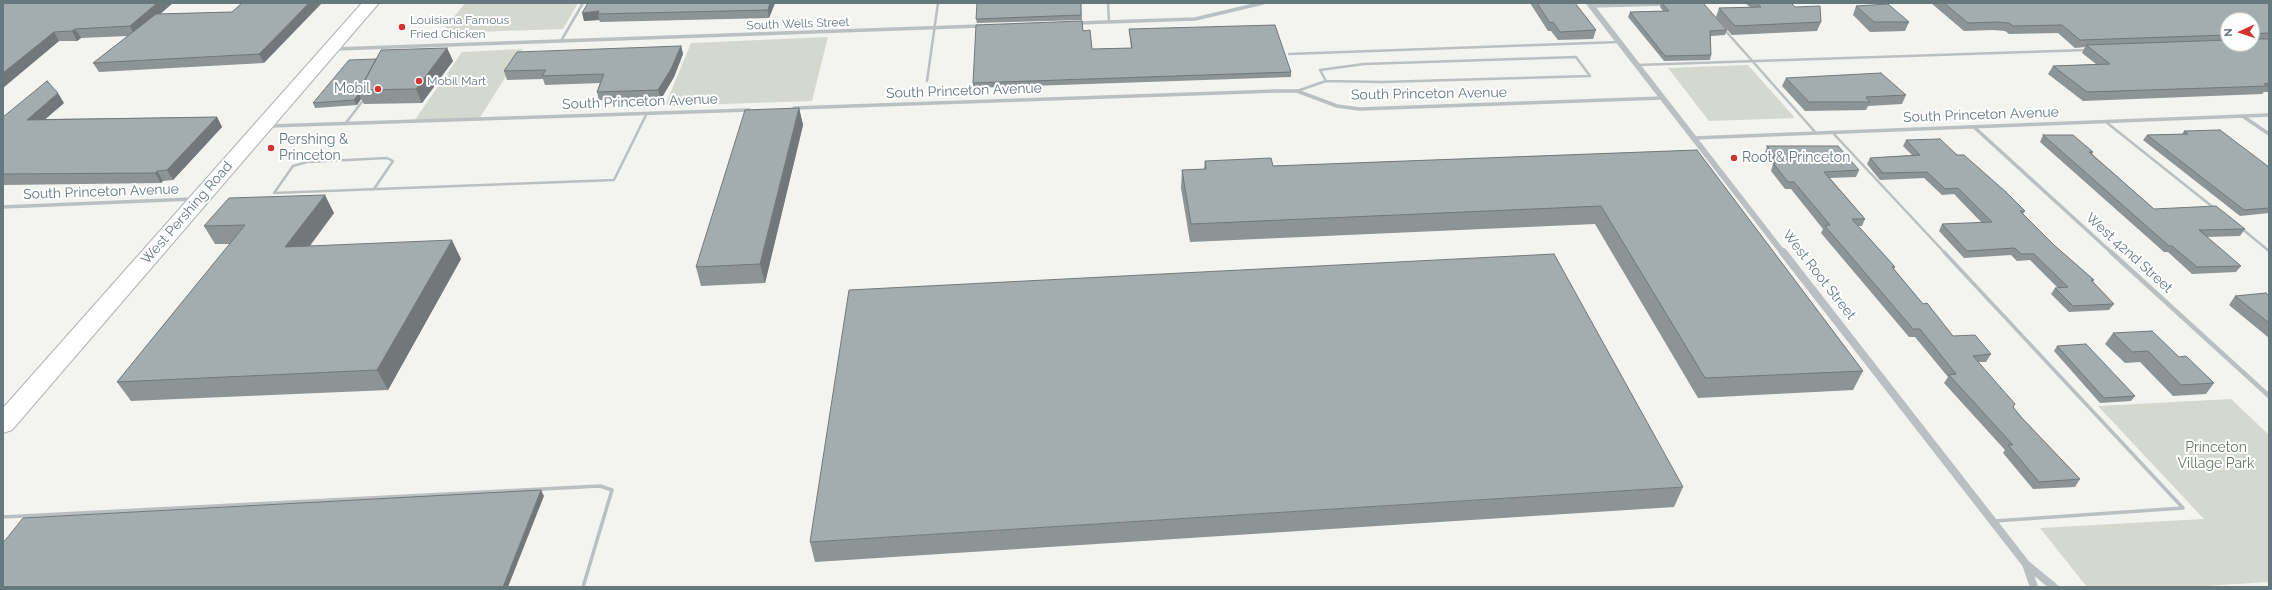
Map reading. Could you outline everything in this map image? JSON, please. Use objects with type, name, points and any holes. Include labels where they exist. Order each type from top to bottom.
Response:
[{"type":"main road","name":"West Pershing Road","points":[[3,424],[371,3]]},
{"type":"street","points":[[1069,23],[1195,19],[1263,3]]},
{"type":"street","points":[[1590,5],[1668,4]]},
{"type":"street","name":"West Root Street","points":[[1590,5],[1994,521],[2026,564],[2054,587]]},
{"type":"street","name":"South Wells Street","points":[[331,49],[982,26]]},
{"type":"street","name":"South Princeton Avenue","points":[[792,108],[1297,91],[1337,106],[1359,109],[1662,98]]},
{"type":"street","name":"South Princeton Avenue","points":[[263,126],[754,110]]},
{"type":"street","name":"South Princeton Avenue","points":[[1693,138],[2269,115]]},
{"type":"street","points":[[2244,116],[2269,134]]},
{"type":"street","name":"West 42nd Street","points":[[1974,127],[2269,396]]},
{"type":"street","name":"South Princeton Avenue","points":[[3,207],[199,199]]},
{"type":"street","name":"West Root Street","points":[[2026,564],[2034,587]]},
{"type":"lane","points":[[560,41],[583,3]]},
{"type":"lane","points":[[927,81],[938,3]]},
{"type":"lane","points":[[1108,3],[1109,22]]},
{"type":"lane","points":[[1718,23],[1816,133]]},
{"type":"lane","points":[[1289,54],[1619,42]]},
{"type":"lane","points":[[392,52],[396,46]]},
{"type":"lane","points":[[1637,66],[2094,50]]},
{"type":"lane","points":[[1297,91],[1326,81],[1382,82],[1590,76],[1576,57],[1364,64],[1320,70],[1326,81]]},
{"type":"lane","points":[[345,124],[369,93]]},
{"type":"lane","points":[[374,189],[393,161],[387,158],[307,162],[293,166],[274,192],[374,189],[614,180],[647,113]]},
{"type":"lane","points":[[2106,122],[2220,212]]},
{"type":"lane","points":[[1832,132],[2182,508],[1994,521]]},
{"type":"lane","points":[[2238,227],[2269,251]]},
{"type":"lane","points":[[3,517],[600,486],[612,490],[583,587]]},
{"type":"green space","points":[[465,3],[578,3],[563,29],[441,33]]},
{"type":"green space","points":[[828,37],[812,101],[665,106],[691,43]]},
{"type":"green space","points":[[523,49],[479,119],[414,121],[462,52]]},
{"type":"green space","points":[[1748,65],[1795,118],[1709,121],[1668,68]]},
{"type":"green space","name":"Princeton Village Park","points":[[2231,399],[2269,435],[2269,582],[2189,587],[2087,587],[2040,528],[2204,519],[2098,406]]},
{"type":"building","points":[[3,3],[157,3],[130,26],[75,29],[72,31],[54,32],[3,73]]},
{"type":"building","points":[[242,3],[309,3],[259,54],[93,63],[156,14],[232,12]]},
{"type":"building","points":[[588,3],[770,3],[768,10],[598,14],[599,11],[582,13]]},
{"type":"building","points":[[977,3],[1081,3],[1081,15],[976,19]]},
{"type":"building","points":[[1537,3],[1575,3],[1596,30],[1560,32],[1553,22],[1550,23]]},
{"type":"building","points":[[1662,3],[1703,3],[1727,30],[1710,31],[1711,55],[1665,56],[1630,12],[1669,11]]},
{"type":"building","points":[[1757,3],[1791,3],[1795,7],[1820,6],[1821,22],[1735,26],[1719,8],[1761,7]]},
{"type":"building","points":[[1944,3],[2269,3],[2269,33],[2260,34],[2260,12],[2220,12],[2220,35],[2080,40],[2062,25],[2013,26],[2009,23],[1997,22],[1968,23]]},
{"type":"building","points":[[1888,4],[1909,22],[1874,22],[1856,6]]},
{"type":"building","points":[[1082,21],[1083,31],[1090,30],[1092,49],[1132,48],[1129,29],[1275,25],[1291,72],[973,83],[976,25]]},
{"type":"building","points":[[2260,39],[2269,39],[2269,83],[2264,84],[2268,86],[2087,92],[2053,66],[2110,64],[2086,45],[2220,40],[2220,52],[2260,52]]},
{"type":"building","points":[[681,46],[671,69],[658,90],[597,92],[604,74],[542,76],[546,70],[504,71],[517,52]]},
{"type":"building","points":[[447,48],[416,89],[357,90],[365,80],[381,50]]},
{"type":"building","points":[[376,59],[365,80],[357,90],[359,94],[354,100],[313,103],[349,60]]},
{"type":"building","points":[[1881,73],[1906,95],[1866,97],[1870,102],[1809,102],[1786,78]]},
{"type":"building","points":[[47,81],[58,93],[27,120],[217,117],[167,170],[157,171],[155,173],[3,174],[3,117]]},
{"type":"building","points":[[799,108],[760,264],[696,267],[745,110]]},
{"type":"building","points":[[2220,130],[2269,167],[2269,208],[2244,210],[2147,135],[2188,134],[2184,131]]},
{"type":"building","points":[[2043,135],[2073,135],[2093,152],[2089,152],[2154,209],[2216,206],[2245,229],[2199,230],[2241,266],[2197,267],[2172,246],[2169,246]]},
{"type":"building","points":[[1940,139],[1957,155],[1964,155],[2006,192],[2025,211],[2020,211],[2054,245],[2094,280],[2091,280],[2114,304],[2073,306],[2055,288],[2068,287],[2034,254],[2021,254],[2015,248],[1967,251],[1942,224],[1992,222],[1958,188],[1945,189],[1927,172],[1883,173],[1870,158],[1920,155],[1906,140]]},
{"type":"building","points":[[1767,146],[1838,146],[1859,170],[1824,172],[1865,219],[1852,219],[1895,267],[1892,267],[1923,304],[1927,303],[1953,336],[1975,335],[1991,354],[1973,356],[2015,404],[2013,407],[2022,418],[2080,479],[2039,482],[2008,445],[2013,445],[1949,375],[1956,374],[1920,329],[1913,329],[1825,226],[1830,225],[1794,182],[1788,182],[1773,163],[1782,163]]},
{"type":"building","points":[[1697,150],[1863,371],[1705,378],[1601,206],[1191,224],[1182,170],[1206,169],[1205,161],[1271,158],[1273,166]]},
{"type":"building","points":[[325,195],[285,247],[452,240],[377,370],[117,382],[245,225],[204,226],[229,198]]},
{"type":"building","points":[[1554,254],[1683,487],[810,542],[849,290]]},
{"type":"building","points":[[2266,293],[2269,296],[2269,323],[2235,296]]},
{"type":"building","points":[[2152,331],[2179,357],[2186,356],[2214,383],[2181,385],[2148,351],[2132,352],[2113,333]]},
{"type":"building","points":[[2086,344],[2135,396],[2104,398],[2057,346]]},
{"type":"building","points":[[541,490],[503,587],[3,587],[3,543],[23,518]]},
{"type":"place","name":"Louisiana Famous Fried Chicken","points":[[402,27]]},
{"type":"place","name":"Mobil Mart","points":[[419,81]]},
{"type":"place","name":"Mobil","points":[[378,89]]},
{"type":"place","name":"Pershing & Princeton","points":[[271,148]]},
{"type":"place","name":"Root & Princeton","points":[[1734,158]]}]
